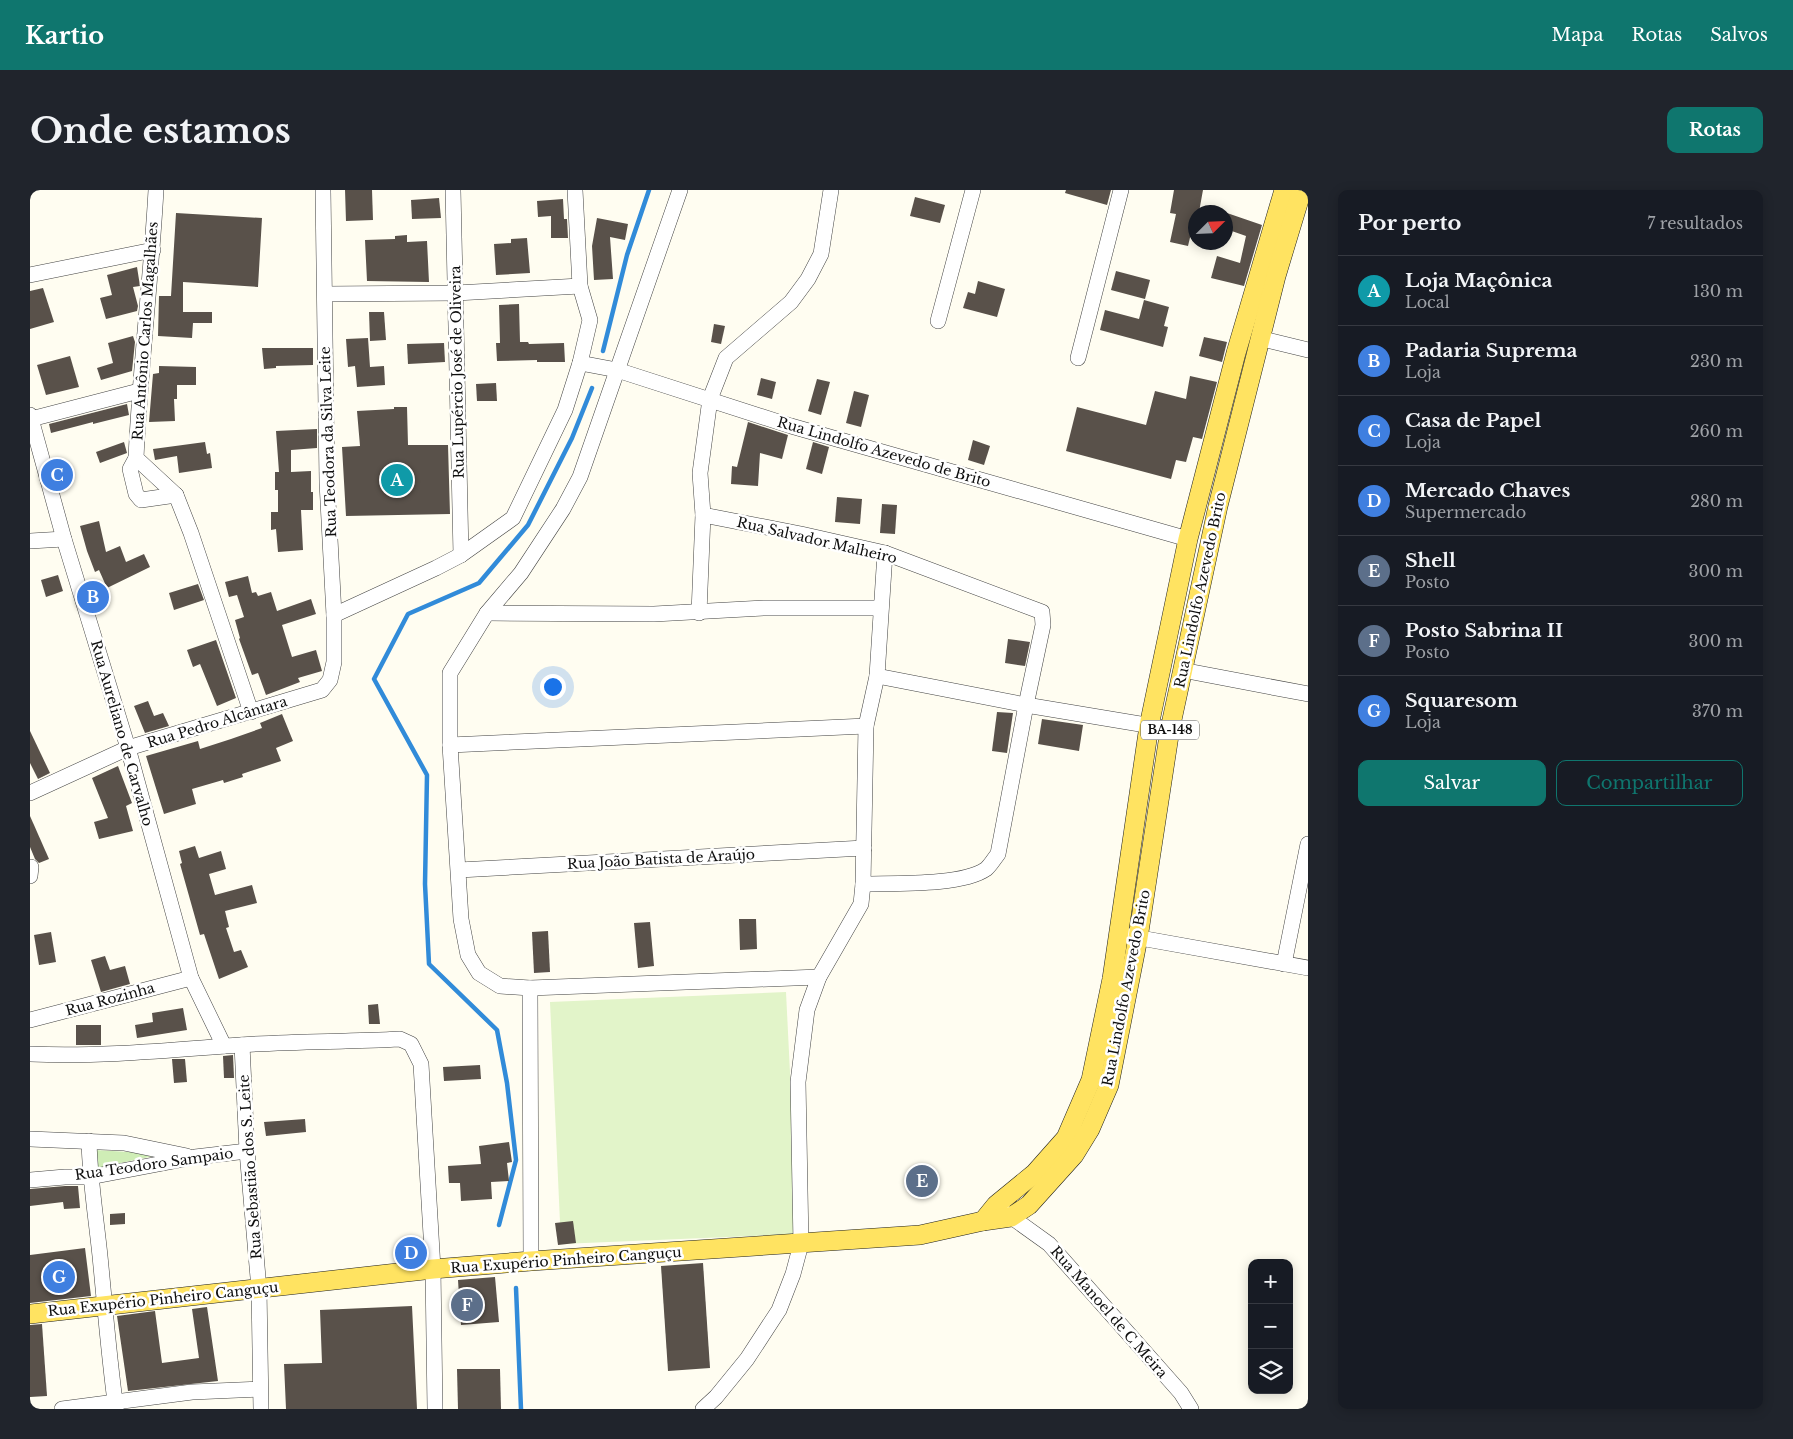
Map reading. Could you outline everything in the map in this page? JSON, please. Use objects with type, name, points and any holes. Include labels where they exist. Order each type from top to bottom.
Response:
[{"type":"main road","name":"Rua Lindolfo Azevedo Brito","points":[[983,1221],[996,1205],[1035,1173],[1066,1138],[1091,1080],[1112,978],[1149,726],[1188,539],[1236,352],[1284,190]]},
{"type":"main road","name":"Rua Lindolfo Azevedo Brito","points":[[983,1221],[1010,1217],[1030,1206],[1074,1155],[1090,1129],[1109,1085],[1138,938],[1170,730],[1182,670],[1218,506],[1260,338],[1276,276],[1302,190]]},
{"type":"main road","name":"Rua Exupério Pinheiro Canguçu","points":[[30,1314],[433,1269],[920,1235],[983,1221]]},
{"type":"street","name":"Rua Antônio Carlos Magalhães","points":[[156,190],[153,250],[139,391],[136,458],[176,494],[191,532],[251,712]]},
{"type":"street","name":"Rua Teodora da Silva Leite","points":[[322,690],[330,680],[334,662],[334,614],[328,482],[324,190]]},
{"type":"street","name":"Rua Lupércio José de Oliveira","points":[[453,190],[461,555]]},
{"type":"street","points":[[334,614],[461,555],[513,518],[565,410],[580,363],[590,320],[580,286],[575,190]]},
{"type":"street","points":[[680,190],[580,477],[563,509],[522,573],[487,613],[450,673],[450,745],[461,919],[468,955],[479,973],[500,986],[530,988],[819,977]]},
{"type":"street","points":[[699,613],[703,515],[700,473],[710,399],[726,358],[791,302],[808,279],[821,254],[831,190]]},
{"type":"street","points":[[938,321],[973,190]]},
{"type":"street","points":[[1078,358],[1122,190]]},
{"type":"street","points":[[30,275],[153,250]]},
{"type":"street","points":[[325,294],[456,293],[580,286]]},
{"type":"street","points":[[1260,338],[1308,350]]},
{"type":"street","name":"Rua Lindolfo Azevedo de Brito","points":[[580,363],[617,370],[791,426],[1188,539]]},
{"type":"street","points":[[30,417],[139,391]]},
{"type":"street","name":"Rua Aureliano de Carvalho","points":[[30,417],[64,539],[128,748],[191,978],[224,1046]]},
{"type":"street","points":[[136,458],[130,469],[136,494],[141,500],[176,494]]},
{"type":"street","name":"Rua Salvador Malheiro","points":[[703,515],[885,553],[1042,612],[1043,625],[1026,705]]},
{"type":"street","points":[[30,542],[64,539]]},
{"type":"street","points":[[703,1409],[716,1397],[747,1359],[779,1310],[801,1244],[798,1082],[807,1010],[819,977],[861,904],[864,884],[866,726],[877,676],[885,553]]},
{"type":"street","points":[[487,613],[654,614],[764,608],[881,608]]},
{"type":"street","points":[[1182,670],[1308,694]]},
{"type":"street","points":[[877,676],[1026,705],[1170,730]]},
{"type":"street","name":"Rua Pedro Alcântara","points":[[30,793],[128,748],[322,690]]},
{"type":"street","points":[[864,884],[936,882],[972,875],[986,869],[998,854],[1026,705]]},
{"type":"street","points":[[450,745],[866,726]]},
{"type":"street","points":[[1284,964],[1308,844]]},
{"type":"street","name":"Rua João Batista de Araújo","points":[[459,870],[864,848]]},
{"type":"street","points":[[1118,934],[1308,968]]},
{"type":"street","name":"Rua Rozinha","points":[[30,1020],[191,978]]},
{"type":"street","points":[[530,988],[531,1261]]},
{"type":"street","points":[[30,1054],[64,1056],[242,1045],[400,1039],[411,1044],[421,1064],[433,1269],[435,1409]]},
{"type":"street","name":"Rua Sebastião dos S. Leite","points":[[242,1045],[247,1151],[259,1289],[261,1409]]},
{"type":"street","points":[[30,1139],[124,1143],[195,1157]]},
{"type":"street","points":[[89,1141],[90,1177],[115,1406]]},
{"type":"street","name":"Rua Teodoro Sampaio","points":[[30,1180],[90,1177],[195,1157],[247,1151]]},
{"type":"street","name":"Rua Manoel de C Meira","points":[[996,1205],[1049,1244],[1181,1393],[1191,1409]]},
{"type":"street","points":[[62,1409],[115,1406],[192,1392],[260,1389]]},
{"type":"green space","points":[[786,992],[798,1234],[561,1244],[550,1002]]},
{"type":"green space","points":[[95,1150],[163,1154],[97,1168]]},
{"type":"building","points":[[345,190],[372,190],[373,220],[346,221]]},
{"type":"building","points":[[1066,190],[1111,190],[1107,205],[1065,193]]},
{"type":"building","points":[[1174,190],[1203,190],[1200,205],[1188,205],[1188,246],[1170,242],[1176,214],[1170,213]]},
{"type":"building","points":[[915,197],[945,205],[940,223],[910,216]]},
{"type":"building","points":[[439,198],[441,218],[412,219],[411,200]]},
{"type":"building","points":[[563,199],[564,219],[567,219],[568,238],[551,238],[551,216],[538,217],[537,201]]},
{"type":"building","points":[[176,213],[262,218],[258,287],[183,282],[183,312],[212,312],[212,323],[193,323],[192,338],[158,336],[159,296],[171,296]]},
{"type":"building","points":[[1233,215],[1262,225],[1244,286],[1211,278],[1217,256],[1240,263],[1246,236],[1233,231]]},
{"type":"building","points":[[597,218],[628,224],[625,240],[610,237],[613,279],[594,280],[592,246]]},
{"type":"building","points":[[407,235],[407,242],[427,241],[429,282],[367,281],[365,240],[395,239],[395,236]]},
{"type":"building","points":[[527,238],[530,273],[496,275],[494,244],[511,243],[511,239]]},
{"type":"building","points":[[137,267],[140,286],[133,287],[138,306],[137,311],[106,319],[100,298],[112,295],[107,275]]},
{"type":"building","points":[[1116,271],[1150,280],[1145,299],[1111,290]]},
{"type":"building","points":[[978,281],[1005,289],[997,317],[963,308],[968,292],[975,294]]},
{"type":"building","points":[[43,288],[54,322],[30,329],[30,291]]},
{"type":"building","points":[[1144,300],[1169,307],[1164,326],[1168,327],[1163,347],[1100,330],[1105,310],[1139,319]]},
{"type":"building","points":[[519,304],[520,342],[528,342],[529,344],[564,343],[565,362],[537,362],[537,360],[497,361],[496,343],[500,343],[499,305]]},
{"type":"building","points":[[369,312],[384,312],[386,340],[370,341]]},
{"type":"building","points":[[714,324],[725,326],[721,344],[711,342]]},
{"type":"building","points":[[133,336],[135,342],[132,371],[101,380],[97,368],[113,363],[108,343]]},
{"type":"building","points":[[1204,337],[1227,342],[1222,362],[1199,356]]},
{"type":"building","points":[[368,338],[370,367],[384,366],[385,385],[357,387],[355,366],[348,367],[346,339]]},
{"type":"building","points":[[444,343],[445,362],[408,364],[407,344]]},
{"type":"building","points":[[262,348],[313,348],[313,365],[276,366],[276,368],[264,369]]},
{"type":"building","points":[[70,356],[79,387],[46,395],[37,365]]},
{"type":"building","points":[[159,366],[196,367],[196,385],[177,385],[177,399],[174,399],[175,421],[149,422],[153,374],[159,373]]},
{"type":"building","points":[[1190,376],[1217,382],[1202,439],[1193,437],[1186,462],[1176,460],[1171,479],[1066,451],[1077,407],[1146,425],[1155,391],[1186,399]]},
{"type":"building","points":[[761,378],[776,382],[772,399],[757,395]]},
{"type":"building","points":[[817,379],[830,382],[821,415],[808,411]]},
{"type":"building","points":[[496,383],[497,401],[477,401],[476,384]]},
{"type":"building","points":[[854,391],[869,395],[861,427],[846,423]]},
{"type":"building","points":[[127,404],[129,415],[51,433],[49,424]]},
{"type":"building","points":[[394,407],[407,407],[408,445],[448,445],[450,514],[346,516],[342,447],[360,446],[357,411],[394,409]]},
{"type":"building","points":[[748,422],[788,435],[782,459],[760,453],[758,486],[731,484],[732,466],[737,467]]},
{"type":"building","points":[[317,429],[317,448],[291,450],[291,472],[311,471],[313,510],[301,510],[303,550],[278,552],[276,529],[271,530],[271,512],[278,512],[278,490],[275,490],[275,472],[279,472],[276,431]]},
{"type":"building","points":[[973,440],[990,446],[984,465],[968,460]]},
{"type":"building","points":[[124,442],[127,453],[100,463],[96,452]]},
{"type":"building","points":[[205,442],[207,454],[210,453],[212,468],[179,473],[177,456],[155,460],[153,449]]},
{"type":"building","points":[[813,442],[829,447],[822,474],[806,469]]},
{"type":"building","points":[[837,497],[862,499],[860,524],[835,522]]},
{"type":"building","points":[[882,504],[897,505],[895,534],[880,533]]},
{"type":"building","points":[[99,521],[106,552],[120,546],[126,562],[144,554],[150,567],[107,588],[99,570],[95,572],[80,526]]},
{"type":"building","points":[[58,575],[63,591],[46,597],[41,580]]},
{"type":"building","points":[[248,576],[252,593],[256,592],[258,596],[271,592],[277,611],[311,599],[316,614],[282,625],[292,657],[316,650],[322,671],[298,678],[300,682],[266,695],[258,673],[252,675],[239,639],[235,620],[244,617],[237,595],[229,597],[225,582]]},
{"type":"building","points":[[198,584],[204,600],[174,610],[169,593]]},
{"type":"building","points":[[1008,639],[1030,642],[1025,666],[1005,663]]},
{"type":"building","points":[[216,640],[236,698],[217,706],[200,664],[193,667],[187,650]]},
{"type":"building","points":[[148,701],[154,716],[163,713],[169,726],[145,733],[134,706]]},
{"type":"building","points":[[997,712],[1013,713],[1007,753],[992,751]]},
{"type":"building","points":[[282,714],[293,741],[276,748],[281,761],[242,774],[243,777],[224,783],[223,780],[192,789],[196,804],[164,814],[146,756],[198,741],[200,749],[262,728],[260,723]]},
{"type":"building","points":[[1042,719],[1083,725],[1079,751],[1038,744]]},
{"type":"building","points":[[30,731],[50,773],[38,779],[30,763]]},
{"type":"building","points":[[118,766],[132,803],[126,806],[133,831],[99,839],[94,822],[108,818],[92,778]]},
{"type":"building","points":[[30,816],[49,859],[39,863],[35,859],[30,847]]},
{"type":"building","points":[[195,846],[199,858],[221,851],[226,869],[209,874],[215,895],[252,885],[257,903],[225,911],[229,927],[226,928],[234,952],[241,950],[248,967],[219,979],[204,934],[200,935],[180,864],[182,863],[179,851]]},
{"type":"building","points":[[739,919],[756,919],[757,949],[740,950]]},
{"type":"building","points":[[650,922],[654,966],[638,968],[634,923]]},
{"type":"building","points":[[548,931],[550,972],[534,973],[532,932]]},
{"type":"building","points":[[51,932],[56,962],[39,965],[34,935]]},
{"type":"building","points":[[105,956],[110,970],[125,966],[130,984],[101,992],[91,960]]},
{"type":"building","points":[[378,1004],[380,1024],[369,1024],[368,1005]]},
{"type":"building","points":[[183,1008],[187,1030],[137,1038],[135,1025],[153,1022],[152,1013]]},
{"type":"building","points":[[76,1025],[101,1025],[101,1045],[76,1045]]},
{"type":"building","points":[[233,1055],[234,1078],[224,1078],[223,1056]]},
{"type":"building","points":[[172,1059],[185,1059],[187,1082],[174,1083]]},
{"type":"building","points":[[480,1065],[481,1079],[444,1081],[443,1067]]},
{"type":"building","points":[[305,1119],[306,1132],[266,1136],[264,1122]]},
{"type":"building","points":[[509,1142],[512,1162],[507,1163],[509,1181],[491,1182],[492,1199],[461,1201],[460,1183],[449,1183],[448,1166],[481,1164],[479,1146]]},
{"type":"building","points":[[78,1186],[80,1208],[64,1209],[63,1202],[30,1206],[30,1189]]},
{"type":"building","points":[[125,1213],[125,1224],[110,1225],[110,1214]]},
{"type":"building","points":[[573,1221],[576,1243],[558,1245],[555,1223]]},
{"type":"building","points":[[85,1248],[91,1296],[30,1303],[30,1255]]},
{"type":"building","points":[[703,1263],[710,1368],[668,1371],[661,1266]]},
{"type":"building","points":[[495,1277],[499,1322],[461,1325],[458,1280]]},
{"type":"building","points":[[412,1306],[417,1409],[286,1409],[284,1364],[322,1363],[320,1310]]},
{"type":"building","points":[[207,1307],[218,1381],[128,1391],[117,1316],[155,1311],[162,1363],[199,1358],[192,1309]]},
{"type":"building","points":[[42,1324],[47,1396],[30,1397],[30,1325]]},
{"type":"building","points":[[457,1369],[500,1369],[501,1409],[458,1409]]},
{"type":"waterway","points":[[603,351],[627,255],[649,190]]},
{"type":"waterway","points":[[499,1225],[516,1160],[507,1083],[497,1030],[429,964],[425,884],[427,775],[374,679],[408,614],[479,583],[528,525],[572,438],[592,388]]},
{"type":"waterway","points":[[516,1288],[521,1409]]},
{"type":"place","name":"Casa de Papel","points":[[57,475]]},
{"type":"place","name":"Loja Maçônica","points":[[397,480]]},
{"type":"place","name":"Padaria Suprema","points":[[93,597]]},
{"type":"place","name":"Shell","points":[[922,1181]]},
{"type":"place","name":"Mercado Chaves","points":[[411,1253]]},
{"type":"place","name":"Squaresom","points":[[59,1277]]},
{"type":"place","name":"Posto Sabrina II","points":[[467,1305]]}]
